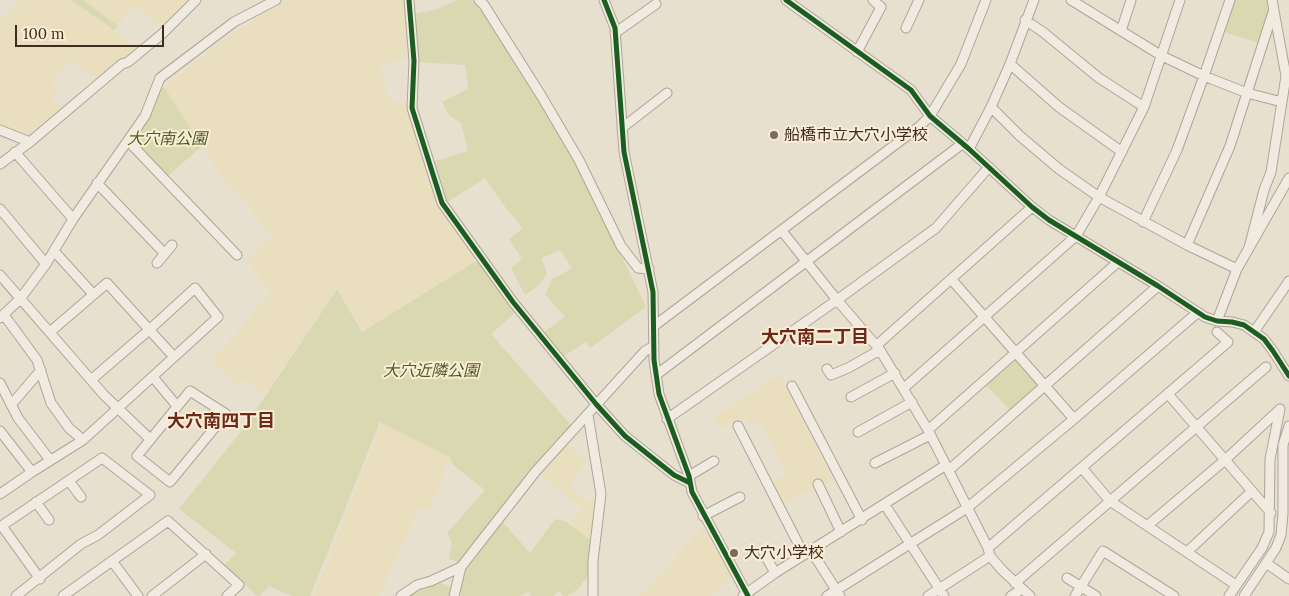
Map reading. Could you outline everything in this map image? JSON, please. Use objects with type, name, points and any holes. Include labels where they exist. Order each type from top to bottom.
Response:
[{"type":"street","points":[[0,164],[30,142],[122,64],[128,62],[162,34],[196,0]]},
{"type":"street","points":[[83,440],[69,428],[51,403],[37,360],[2,316],[20,298],[46,264],[73,219],[145,116],[160,78],[234,22],[276,0]]},
{"type":"street","points":[[409,0],[414,61],[412,108],[442,203],[513,302],[596,404],[625,436],[674,475],[689,479]]},
{"type":"street","points":[[479,0],[537,88],[580,160],[621,246],[638,268],[649,269]]},
{"type":"street","points":[[604,0],[615,33],[624,152],[653,292],[654,346],[659,394],[692,492],[746,595],[775,573],[948,467],[1046,386],[1158,286]]},
{"type":"street","points":[[786,0],[911,90],[930,116],[1049,220],[1197,312],[1217,321],[1244,325],[1264,339],[1288,369]]},
{"type":"street","points":[[858,52],[881,6],[873,0]]},
{"type":"street","points":[[906,28],[919,0]]},
{"type":"street","points":[[654,326],[903,140],[930,116],[961,64],[986,0]]},
{"type":"street","points":[[656,375],[966,146],[991,108],[1034,0]]},
{"type":"street","points":[[1071,0],[1081,3],[1121,31],[1162,56],[1204,76],[1247,93],[1282,102]]},
{"type":"street","points":[[1121,31],[1131,0]]},
{"type":"street","points":[[904,388],[1076,236],[1099,197],[1144,107],[1180,0]]},
{"type":"street","points":[[1143,222],[1176,150],[1230,0]]},
{"type":"street","points":[[615,33],[656,4]]},
{"type":"street","points":[[1187,245],[1230,146],[1273,5]]},
{"type":"street","points":[[1249,248],[1271,172],[1286,76],[1273,5]]},
{"type":"street","points":[[1025,20],[1043,32],[1099,78],[1144,107]]},
{"type":"street","points":[[1010,64],[1059,107],[1122,152]]},
{"type":"street","points":[[622,128],[667,93]]},
{"type":"street","points":[[991,108],[1059,170],[1099,197],[1143,222],[1237,270]]},
{"type":"street","points":[[0,130],[30,142]]},
{"type":"street","points":[[128,141],[237,255]]},
{"type":"street","points":[[16,152],[73,219]]},
{"type":"street","points":[[667,418],[837,300],[936,228],[989,167]]},
{"type":"street","points":[[1217,321],[1237,270],[1285,190],[1289,178]]},
{"type":"street","points":[[1267,182],[1285,190]]},
{"type":"street","points":[[97,184],[164,254]]},
{"type":"street","points":[[828,369],[831,375],[848,368],[879,347],[1032,207]]},
{"type":"street","points":[[0,209],[46,264]]},
{"type":"street","points":[[782,231],[837,300],[879,347],[948,467],[989,552],[1018,586],[1030,596]]},
{"type":"street","points":[[157,263],[172,245]]},
{"type":"street","points":[[54,251],[93,294]]},
{"type":"street","points":[[875,463],[929,432],[1118,262]]},
{"type":"street","points":[[0,275],[91,380],[150,439]]},
{"type":"street","points":[[952,280],[1074,419]]},
{"type":"street","points":[[1254,332],[1289,281]]},
{"type":"street","points":[[50,332],[107,283],[174,357]]},
{"type":"street","points":[[0,494],[83,440],[218,317],[195,288],[91,380]]},
{"type":"street","points":[[827,596],[838,593],[967,508],[1074,419],[1197,312]]},
{"type":"street","points":[[928,596],[942,592],[1228,342],[1217,332]]},
{"type":"street","points":[[401,596],[417,585],[431,581],[460,567],[536,471],[645,351],[654,346]]},
{"type":"street","points":[[1011,596],[1018,586],[1110,501],[1266,367]]},
{"type":"street","points":[[11,405],[41,370]]},
{"type":"street","points":[[851,398],[895,373]]},
{"type":"street","points":[[153,377],[177,406]]},
{"type":"street","points":[[0,383],[18,418],[50,460]]},
{"type":"street","points":[[792,386],[862,520]]},
{"type":"street","points":[[190,391],[226,414],[170,482],[137,456],[177,406],[190,391]]},
{"type":"street","points":[[1168,394],[1271,513]]},
{"type":"street","points":[[858,432],[912,402]]},
{"type":"street","points":[[1147,526],[1225,460],[1280,409],[1270,459],[1271,513],[1267,540],[1229,596]]},
{"type":"street","points":[[588,415],[601,494],[593,561],[593,596]]},
{"type":"street","points":[[738,426],[808,554],[838,593]]},
{"type":"street","points":[[1244,596],[1276,548],[1281,535],[1286,516],[1284,444],[1289,426]]},
{"type":"street","points":[[0,431],[32,472]]},
{"type":"street","points":[[16,596],[40,578],[81,544],[98,535],[150,495],[102,458],[1,526],[40,578]]},
{"type":"street","points":[[689,479],[714,461]]},
{"type":"street","points":[[1082,468],[1110,501],[1236,585]]},
{"type":"street","points":[[69,480],[81,497]]},
{"type":"street","points":[[818,484],[841,532]]},
{"type":"street","points":[[1188,552],[1252,492]]},
{"type":"street","points":[[703,516],[740,497]]},
{"type":"street","points":[[36,502],[49,520]]},
{"type":"street","points":[[885,505],[942,592]]},
{"type":"street","points":[[63,596],[168,521],[239,585],[227,596]]},
{"type":"street","points":[[762,551],[775,573]]},
{"type":"street","points":[[1075,596],[1103,551],[1174,596]]},
{"type":"street","points":[[152,596],[206,554]]},
{"type":"street","points":[[112,562],[138,596]]},
{"type":"street","points":[[1266,563],[1289,579]]},
{"type":"street","points":[[454,596],[460,567]]},
{"type":"street","points":[[1067,578],[1096,596]]},
{"type":"shaded area","points":[[22,0],[71,0],[139,49],[116,62],[97,78],[68,60],[51,85],[59,90],[51,100],[63,108],[27,136],[0,125],[0,22]]},
{"type":"shaded area","points":[[83,0],[192,0],[164,29],[135,6],[118,26]]},
{"type":"shaded area","points":[[288,0],[404,0],[409,57],[380,65],[389,100],[407,103],[439,208],[478,260],[364,331],[337,287],[264,395],[241,379],[236,385],[210,361],[271,294],[247,260],[273,237],[216,168],[164,87],[237,30]]},
{"type":"shaded area","points":[[780,374],[833,479],[781,505],[769,483],[787,474],[760,421],[750,424],[746,417],[722,429],[713,419]]},
{"type":"shaded area","points":[[382,423],[450,457],[429,510],[419,508],[379,596],[314,596]]},
{"type":"shaded area","points":[[567,442],[584,460],[582,469],[570,487],[587,502],[597,492],[592,541],[570,525],[583,509],[539,473]]},
{"type":"shaded area","points":[[704,527],[732,576],[712,596],[639,596]]},
{"type":"green space","points":[[71,0],[83,0],[118,26],[114,30]]},
{"type":"green space","points":[[457,0],[472,0],[482,11],[540,101],[575,160],[646,307],[590,348],[586,342],[564,356],[544,332],[565,317],[545,294],[553,278],[572,268],[560,250],[542,258],[547,274],[538,286],[525,295],[511,268],[522,259],[509,239],[522,229],[485,178],[446,203],[433,162],[468,151],[461,123],[449,115],[442,102],[468,89],[465,65],[418,62],[414,14],[438,9]]},
{"type":"green space","points":[[1234,0],[1268,0],[1270,11],[1259,43],[1224,32]]},
{"type":"green space","name":"大穴南公園","points":[[164,87],[202,146],[167,177],[134,142],[134,137],[148,118],[161,89]]},
{"type":"green space","name":"大穴近隣公園","points":[[478,260],[516,312],[491,334],[572,426],[553,444],[518,485],[462,564],[449,559],[452,543],[447,533],[485,490],[453,465],[450,457],[380,422],[310,596],[292,596],[269,586],[260,596],[257,596],[224,565],[236,553],[179,509],[246,425],[337,289],[362,332]]},
{"type":"green space","points":[[1014,359],[1019,359],[1039,382],[1039,387],[1011,411],[985,384]]},
{"type":"green space","points":[[555,519],[565,521],[592,541],[588,576],[578,589],[567,596],[564,596],[559,591],[553,596],[531,596],[529,592],[519,596],[461,596],[462,575],[503,522],[530,553]]},
{"type":"green space","points":[[439,582],[455,590],[455,596],[405,596],[420,587]]},
{"type":"cycle path","points":[[409,0],[414,61],[412,108],[442,203],[513,302],[596,404],[625,436],[674,475],[690,483]]},
{"type":"cycle path","points":[[604,0],[615,28],[624,152],[653,292],[654,360],[659,394],[689,476],[692,492],[748,596]]},
{"type":"cycle path","points":[[786,0],[911,90],[930,116],[1049,220],[1158,286],[1205,317],[1217,321],[1244,325],[1264,339],[1289,376]]},
{"type":"place","name":"船橋市立大穴小学校","points":[[774,135]]},
{"type":"place","name":"大穴小学校","points":[[734,553]]},
{"type":"district","name":"大穴南二丁目","points":[[815,338]]},
{"type":"district","name":"大穴南四丁目","points":[[221,422]]}]
